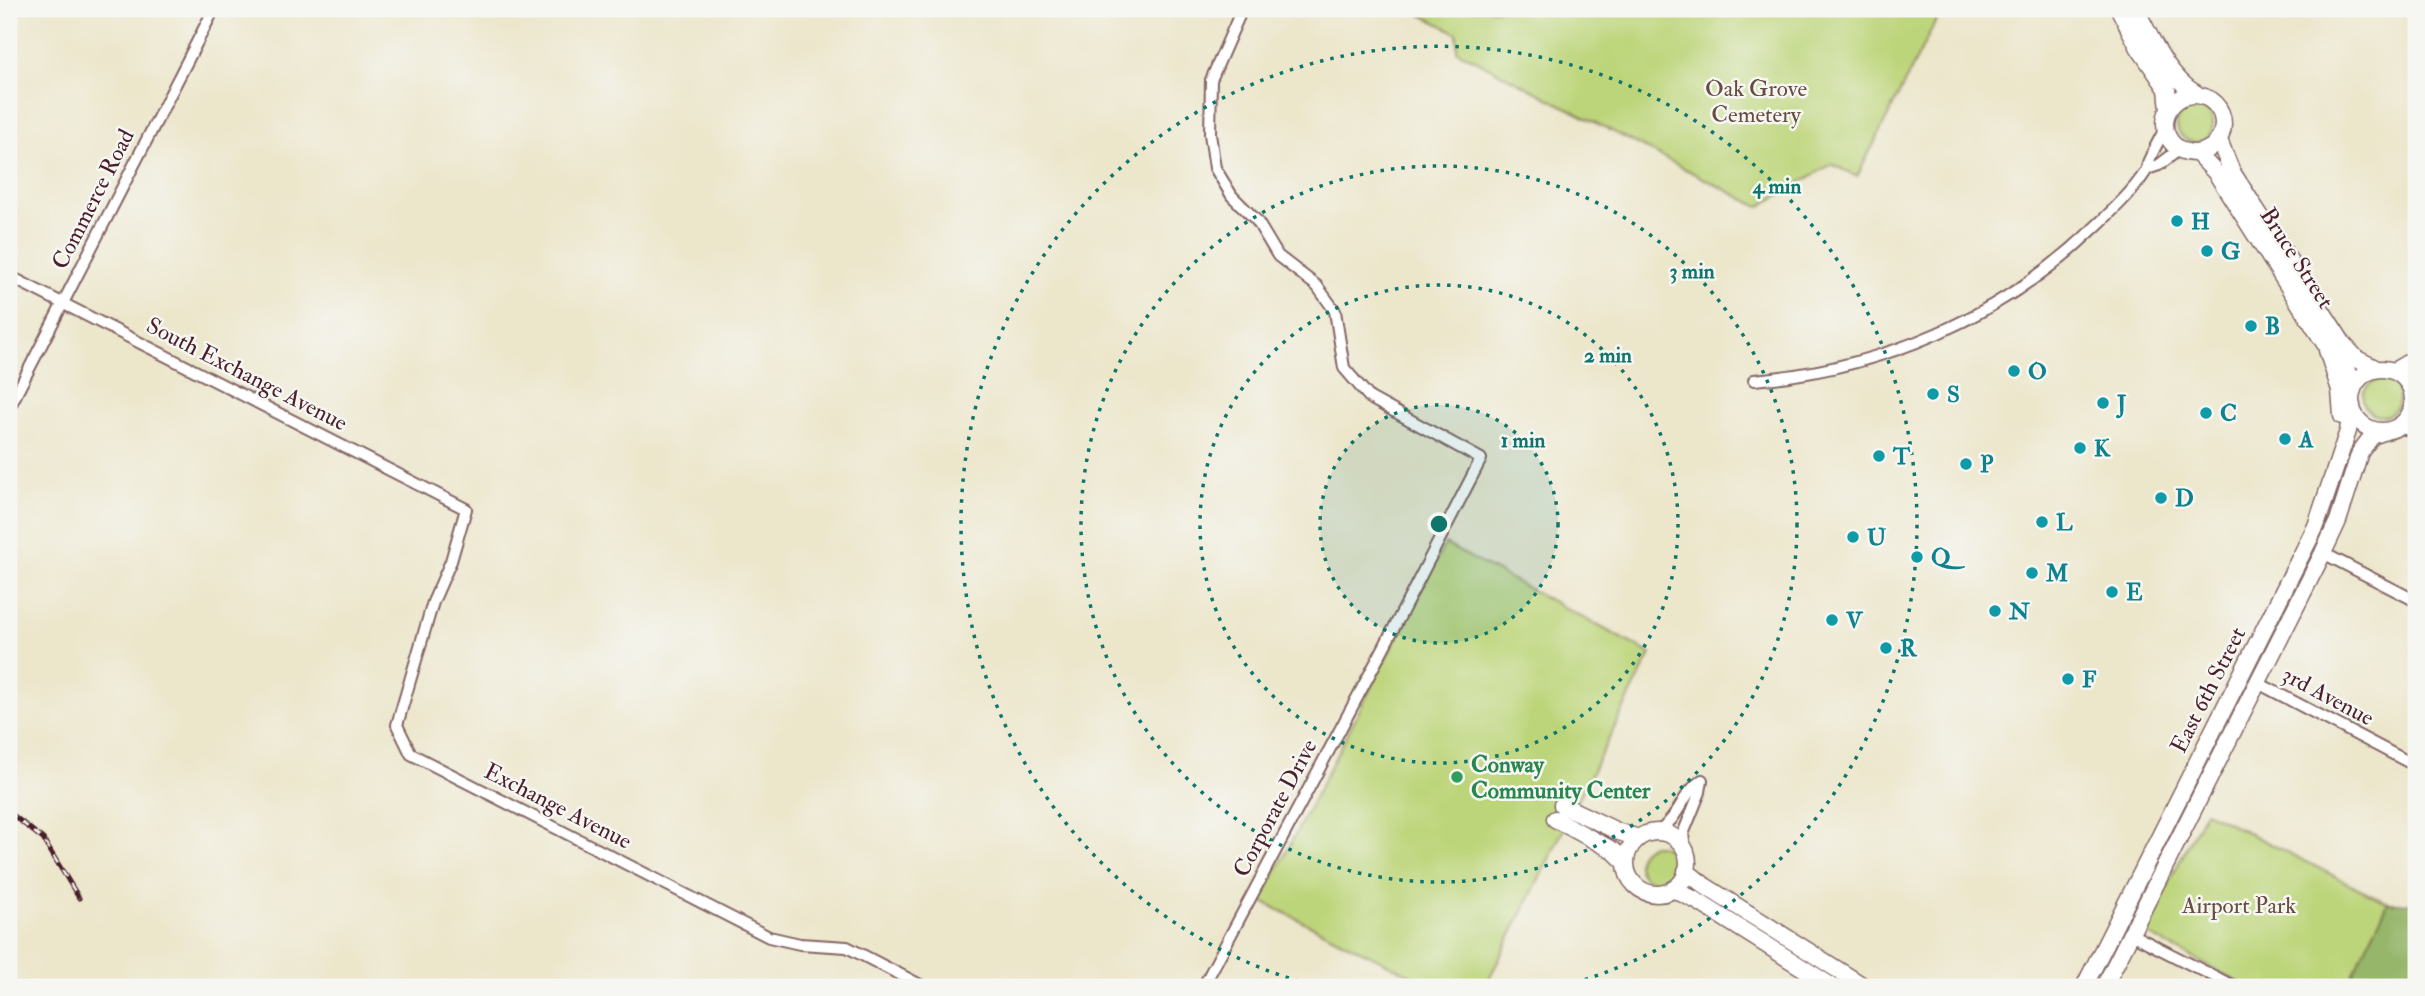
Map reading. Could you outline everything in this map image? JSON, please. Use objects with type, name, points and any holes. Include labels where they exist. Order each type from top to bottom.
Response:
[{"type":"street","name":"Commerce Road","points":[[9,408],[214,9]]},
{"type":"street","name":"Corporate Drive","points":[[1203,987],[1481,459],[1370,398],[1344,369],[1335,311],[1317,286],[1278,256],[1257,221],[1232,196],[1215,169],[1210,134],[1211,80],[1242,9]]},
{"type":"street","points":[[1754,380],[1793,376],[1873,359],[1944,331],[2017,290],[2075,246],[2117,207],[2147,169],[2149,158],[2165,128],[2169,109],[2167,89],[2139,48],[2119,9]]},
{"type":"street","points":[[2136,9],[2173,73],[2187,89],[2210,99],[2222,114],[2223,128],[2218,140],[2209,149],[2197,153],[2180,149],[2170,140],[2165,128]]},
{"type":"street","points":[[2169,109],[2183,96],[2197,94]]},
{"type":"street","name":"Bruce Street","points":[[2218,140],[2232,172],[2344,345],[2357,359],[2386,370]]},
{"type":"street","points":[[2147,169],[2159,165],[2180,149]]},
{"type":"street","name":"Bruce Street","points":[[2197,153],[2217,173],[2325,344],[2347,367],[2352,398]]},
{"type":"street","name":"South Exchange Avenue","points":[[9,276],[466,509]]},
{"type":"street","points":[[2325,344],[2335,371],[2342,405],[2339,459]]},
{"type":"street","points":[[2416,358],[2362,377],[2352,398],[2358,419],[2371,429],[2416,432]]},
{"type":"street","points":[[2386,370],[2408,383],[2414,407]]},
{"type":"street","points":[[2392,429],[2409,415],[2414,407],[2416,384]]},
{"type":"street","name":"East 6th Street","points":[[2084,987],[2306,547],[2326,501],[2348,431],[2352,398]]},
{"type":"street","name":"East 6th Street","points":[[2104,987],[2323,553],[2337,521],[2360,452],[2372,436],[2392,429]]},
{"type":"street","name":"Exchange Avenue","points":[[466,509],[451,561],[433,602],[397,725],[411,754],[769,937],[800,944],[847,947],[924,987]]},
{"type":"street","points":[[2323,553],[2416,601]]},
{"type":"street","name":"3rd Avenue","points":[[2258,683],[2416,766]]},
{"type":"street","points":[[1702,780],[1683,834],[1686,871],[1673,889],[1657,894],[1639,888],[1632,881],[1626,863],[1627,853],[1639,838],[1658,832],[1668,825],[1681,808],[1692,787],[1702,780]]},
{"type":"street","points":[[1626,863],[1614,851],[1559,812],[1639,838]]},
{"type":"street","points":[[1658,832],[1675,838],[1686,853]]},
{"type":"street","points":[[1686,871],[1705,886],[1864,987]]},
{"type":"street","points":[[1673,889],[1697,901],[1833,987]]},
{"type":"street","points":[[2131,934],[2235,987]]},
{"type":"green space","name":"Oak Grove Cemetery","points":[[1410,9],[1942,9],[1857,177],[1832,164],[1759,207],[1457,51],[1457,33]]},
{"type":"green space","points":[[2195,106],[2208,111],[2213,124],[2208,137],[2195,142],[2182,137],[2177,124],[2182,111]]},
{"type":"green space","points":[[2381,380],[2394,385],[2399,398],[2394,411],[2381,416],[2368,411],[2363,398],[2368,385]]},
{"type":"green space","name":"Conway Community Center","points":[[1445,544],[1651,654],[1485,987],[1435,987],[1261,901]]},
{"type":"green space","name":"Airport Park","points":[[2205,811],[2388,903],[2346,987],[2249,987],[2146,934],[2146,928]]},
{"type":"green space","points":[[1656,845],[1669,850],[1674,863],[1669,876],[1656,881],[1643,876],[1638,863],[1643,850]]},
{"type":"green space","points":[[2388,903],[2411,903],[2416,906],[2416,987],[2376,987],[2352,975]]},
{"type":"railway","points":[[9,812],[43,839],[79,898]]},
{"type":"place","name":"H","points":[[2177,221]]},
{"type":"place","name":"G","points":[[2207,251]]},
{"type":"place","name":"B","points":[[2251,326]]},
{"type":"place","name":"O","points":[[2014,371]]},
{"type":"place","name":"S","points":[[1933,394]]},
{"type":"place","name":"J","points":[[2103,403]]},
{"type":"place","name":"C","points":[[2206,413]]},
{"type":"place","name":"A","points":[[2285,439]]},
{"type":"place","name":"K","points":[[2080,448]]},
{"type":"place","name":"T","points":[[1879,456]]},
{"type":"place","name":"P","points":[[1966,464]]},
{"type":"place","name":"D","points":[[2161,498]]},
{"type":"place","name":"L","points":[[2042,522]]},
{"type":"place","name":"U","points":[[1853,537]]},
{"type":"place","name":"Q","points":[[1917,557]]},
{"type":"place","name":"M","points":[[2032,573]]},
{"type":"place","name":"E","points":[[2112,592]]},
{"type":"place","name":"N","points":[[1995,611]]},
{"type":"place","name":"V","points":[[1832,620]]},
{"type":"place","name":"R","points":[[1886,648]]},
{"type":"place","name":"F","points":[[2068,679]]},
{"type":"place","name":"Conway Community Center","points":[[1457,777]]}]
